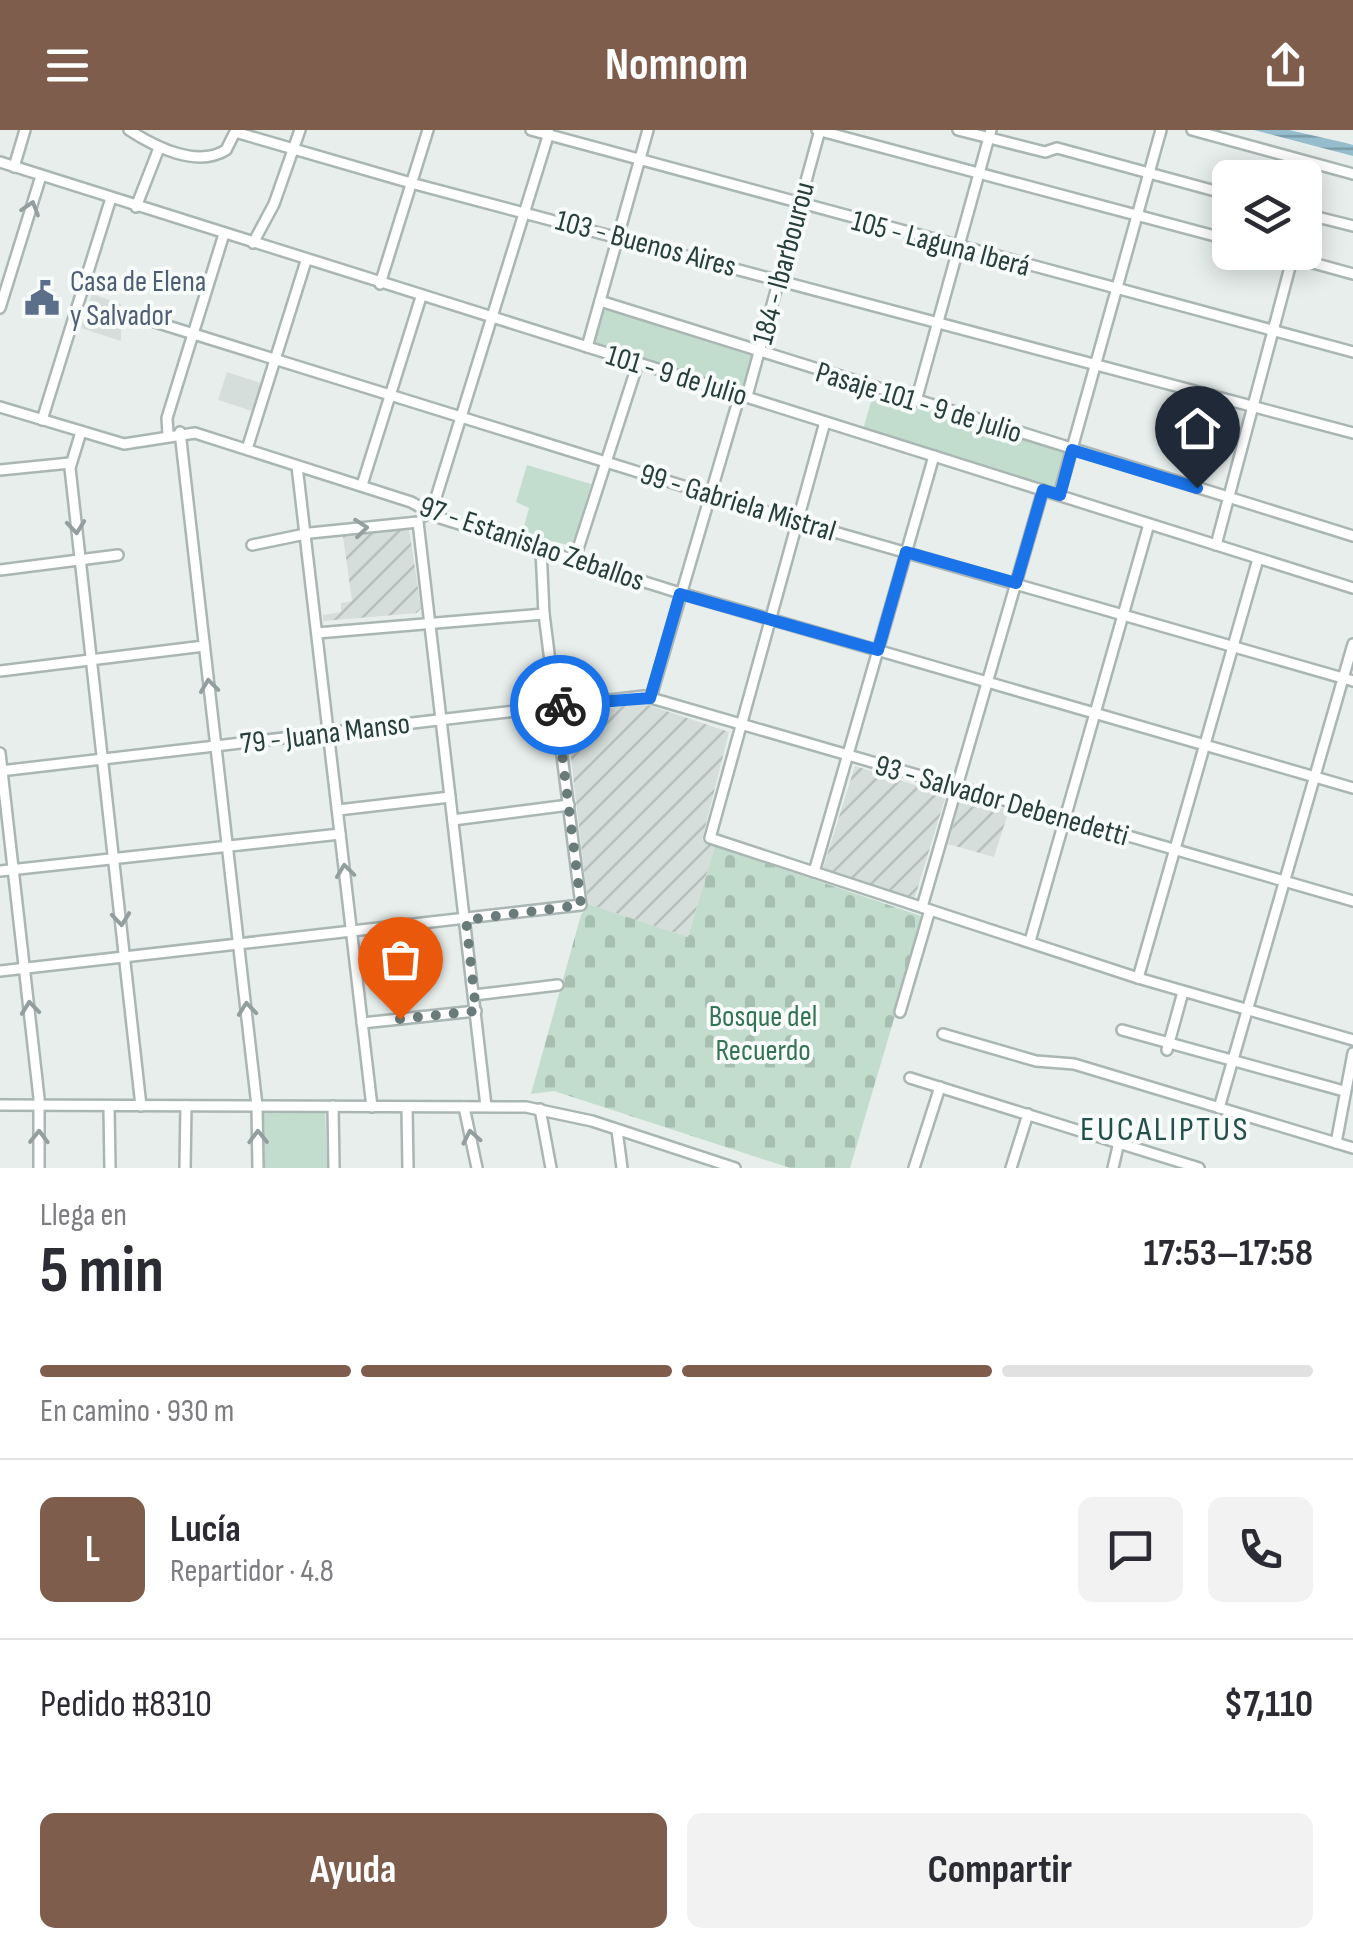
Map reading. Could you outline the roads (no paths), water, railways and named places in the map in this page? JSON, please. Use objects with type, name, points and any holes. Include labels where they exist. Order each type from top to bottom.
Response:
[{"type":"street","points":[[14,166],[25,130]]},
{"type":"street","name":"103 - Buenos Aires","points":[[130,130],[160,148],[210,157],[226,150],[235,131],[411,183],[526,210],[1353,432]]},
{"type":"street","points":[[253,242],[274,204],[300,130]]},
{"type":"street","points":[[380,284],[428,130]]},
{"type":"street","name":"105 - Laguna Iberá","points":[[531,130],[799,206],[1353,352]]},
{"type":"street","points":[[587,347],[648,130]]},
{"type":"street","points":[[819,130],[1212,235]]},
{"type":"street","name":"184 - Ibarbourou","points":[[650,698],[708,493],[759,352],[819,130]]},
{"type":"street","points":[[958,130],[990,134],[1045,152],[1057,148],[1212,190]]},
{"type":"street","points":[[1060,495],[1160,130]]},
{"type":"street","points":[[1192,130],[1301,160]]},
{"type":"street","points":[[252,544],[418,522],[428,512],[462,416],[549,132]]},
{"type":"street","points":[[916,401],[990,134]]},
{"type":"street","points":[[136,207],[160,148]]},
{"type":"street","name":"101 - 9 de Julio","points":[[0,162],[306,262],[1353,588]]},
{"type":"street","points":[[1322,166],[1353,174]]},
{"type":"street","points":[[0,308],[42,176]]},
{"type":"street","points":[[42,420],[111,198]]},
{"type":"street","points":[[1322,217],[1353,226]]},
{"type":"street","points":[[168,434],[166,418],[224,234]]},
{"type":"street","points":[[248,449],[306,262]]},
{"type":"street","points":[[1322,264],[1353,274]]},
{"type":"street","points":[[1216,545],[1289,270]]},
{"type":"street","points":[[362,485],[421,297]]},
{"type":"street","name":"Pasaje 101 - 9 de Julio","points":[[600,300],[1353,536]]},
{"type":"street","name":"99 - Gabriela Mistral","points":[[126,313],[796,521],[1348,679]]},
{"type":"street","points":[[575,558],[638,363]]},
{"type":"street","name":"97 - Estanislao Zeballos","points":[[0,407],[124,444],[180,432],[248,449],[680,594],[1353,788]]},
{"type":"street","points":[[826,422],[710,838],[1138,978],[1353,1040]]},
{"type":"street","points":[[81,432],[70,463],[142,1106]]},
{"type":"street","points":[[180,432],[257,1106],[258,1168]]},
{"type":"street","points":[[814,872],[934,456]]},
{"type":"street","points":[[0,470],[70,463]]},
{"type":"street","points":[[296,466],[372,1107]]},
{"type":"street","points":[[900,1012],[956,787],[1043,490]]},
{"type":"street","points":[[418,522],[486,1106]]},
{"type":"street","points":[[1030,941],[1149,524]]},
{"type":"street","points":[[0,971],[581,905],[544,614],[540,549]]},
{"type":"street","points":[[0,570],[118,556]]},
{"type":"street","points":[[1138,978],[1258,559]]},
{"type":"street","points":[[317,633],[544,614]]},
{"type":"street","points":[[1220,1108],[1314,777],[1348,679],[1353,644]]},
{"type":"street","points":[[0,671],[204,646]]},
{"type":"street","name":"79 - Juana Manso","points":[[1,771],[650,698]]},
{"type":"street","name":"93 - Salvador Debenedetti","points":[[650,698],[1353,902]]},
{"type":"street","points":[[0,753],[39,1105],[39,1168]]},
{"type":"street","points":[[338,810],[450,796]]},
{"type":"street","points":[[453,820],[569,805]]},
{"type":"street","points":[[0,871],[340,834]]},
{"type":"street","points":[[474,994],[558,985]]},
{"type":"street","points":[[1168,1047],[1183,992]]},
{"type":"street","points":[[362,1024],[476,1011]]},
{"type":"street","points":[[1122,1030],[1168,1047],[1234,1059],[1344,1092]]},
{"type":"street","points":[[943,1034],[1036,1062],[1074,1064],[1353,1148]]},
{"type":"street","points":[[1336,1143],[1346,1107],[1344,1092],[1353,1053]]},
{"type":"street","points":[[910,1078],[1199,1168]]},
{"type":"street","points":[[914,1168],[940,1087]]},
{"type":"street","points":[[0,1105],[540,1109],[735,1168]]},
{"type":"street","points":[[110,1106],[110,1168]]},
{"type":"street","points":[[185,1168],[186,1106]]},
{"type":"street","points":[[333,1106],[334,1168]]},
{"type":"street","points":[[464,1107],[476,1168]]},
{"type":"street","points":[[407,1108],[408,1168]]},
{"type":"street","points":[[540,1109],[551,1168]]},
{"type":"street","points":[[1010,1168],[1028,1114]]},
{"type":"street","points":[[618,1130],[622,1168]]},
{"type":"street","points":[[1113,1168],[1120,1142]]},
{"type":"water","points":[[1254,130],[1289,130],[1346,143],[1353,145],[1353,156]]},
{"type":"place","name":"Casa de Elena y Salvador","points":[[42,298]]},
{"type":"district","name":"EUCALIPTUS","points":[[1165,1128]]},
{"type":"park label","name":"Bosque del Recuerdo","points":[[763,1033]]}]
